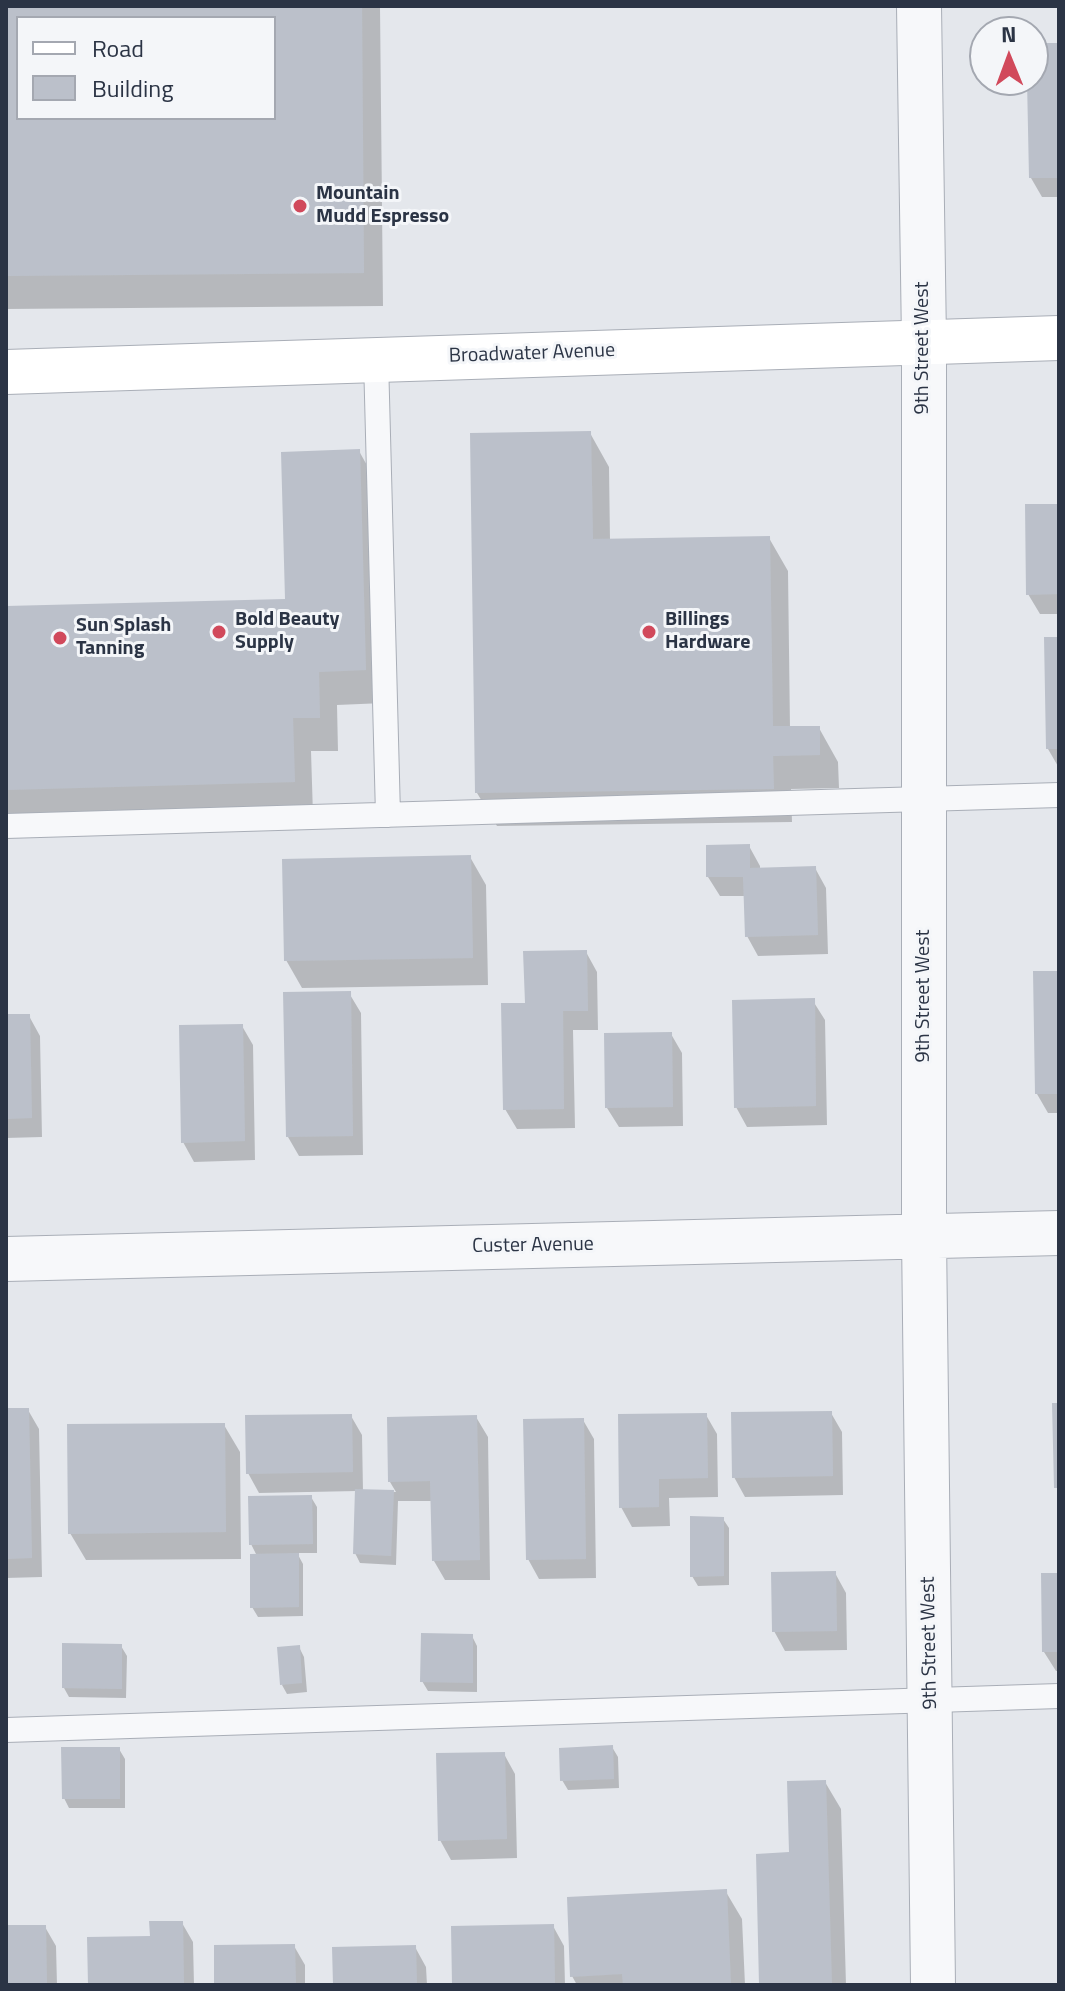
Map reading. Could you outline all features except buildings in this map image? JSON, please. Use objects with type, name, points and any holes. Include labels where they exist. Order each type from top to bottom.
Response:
[{"type":"main road","name":"Broadwater Avenue","points":[[6,372],[1059,338]]},
{"type":"street","name":"9th Street West","points":[[919,6],[924,341],[924,1236],[933,1985]]},
{"type":"street","name":"Custer Avenue","points":[[6,1259],[1059,1233]]},
{"type":"lane","points":[[376,359],[388,815]]},
{"type":"lane","points":[[6,826],[1059,795]]},
{"type":"lane","points":[[6,1730],[1059,1696]]},
{"type":"place","name":"Mountain Mudd Espresso","points":[[300,206]]},
{"type":"place","name":"Bold Beauty Supply","points":[[219,632]]},
{"type":"place","name":"Billings Hardware","points":[[649,632]]},
{"type":"place","name":"Sun Splash Tanning","points":[[60,638]]}]
